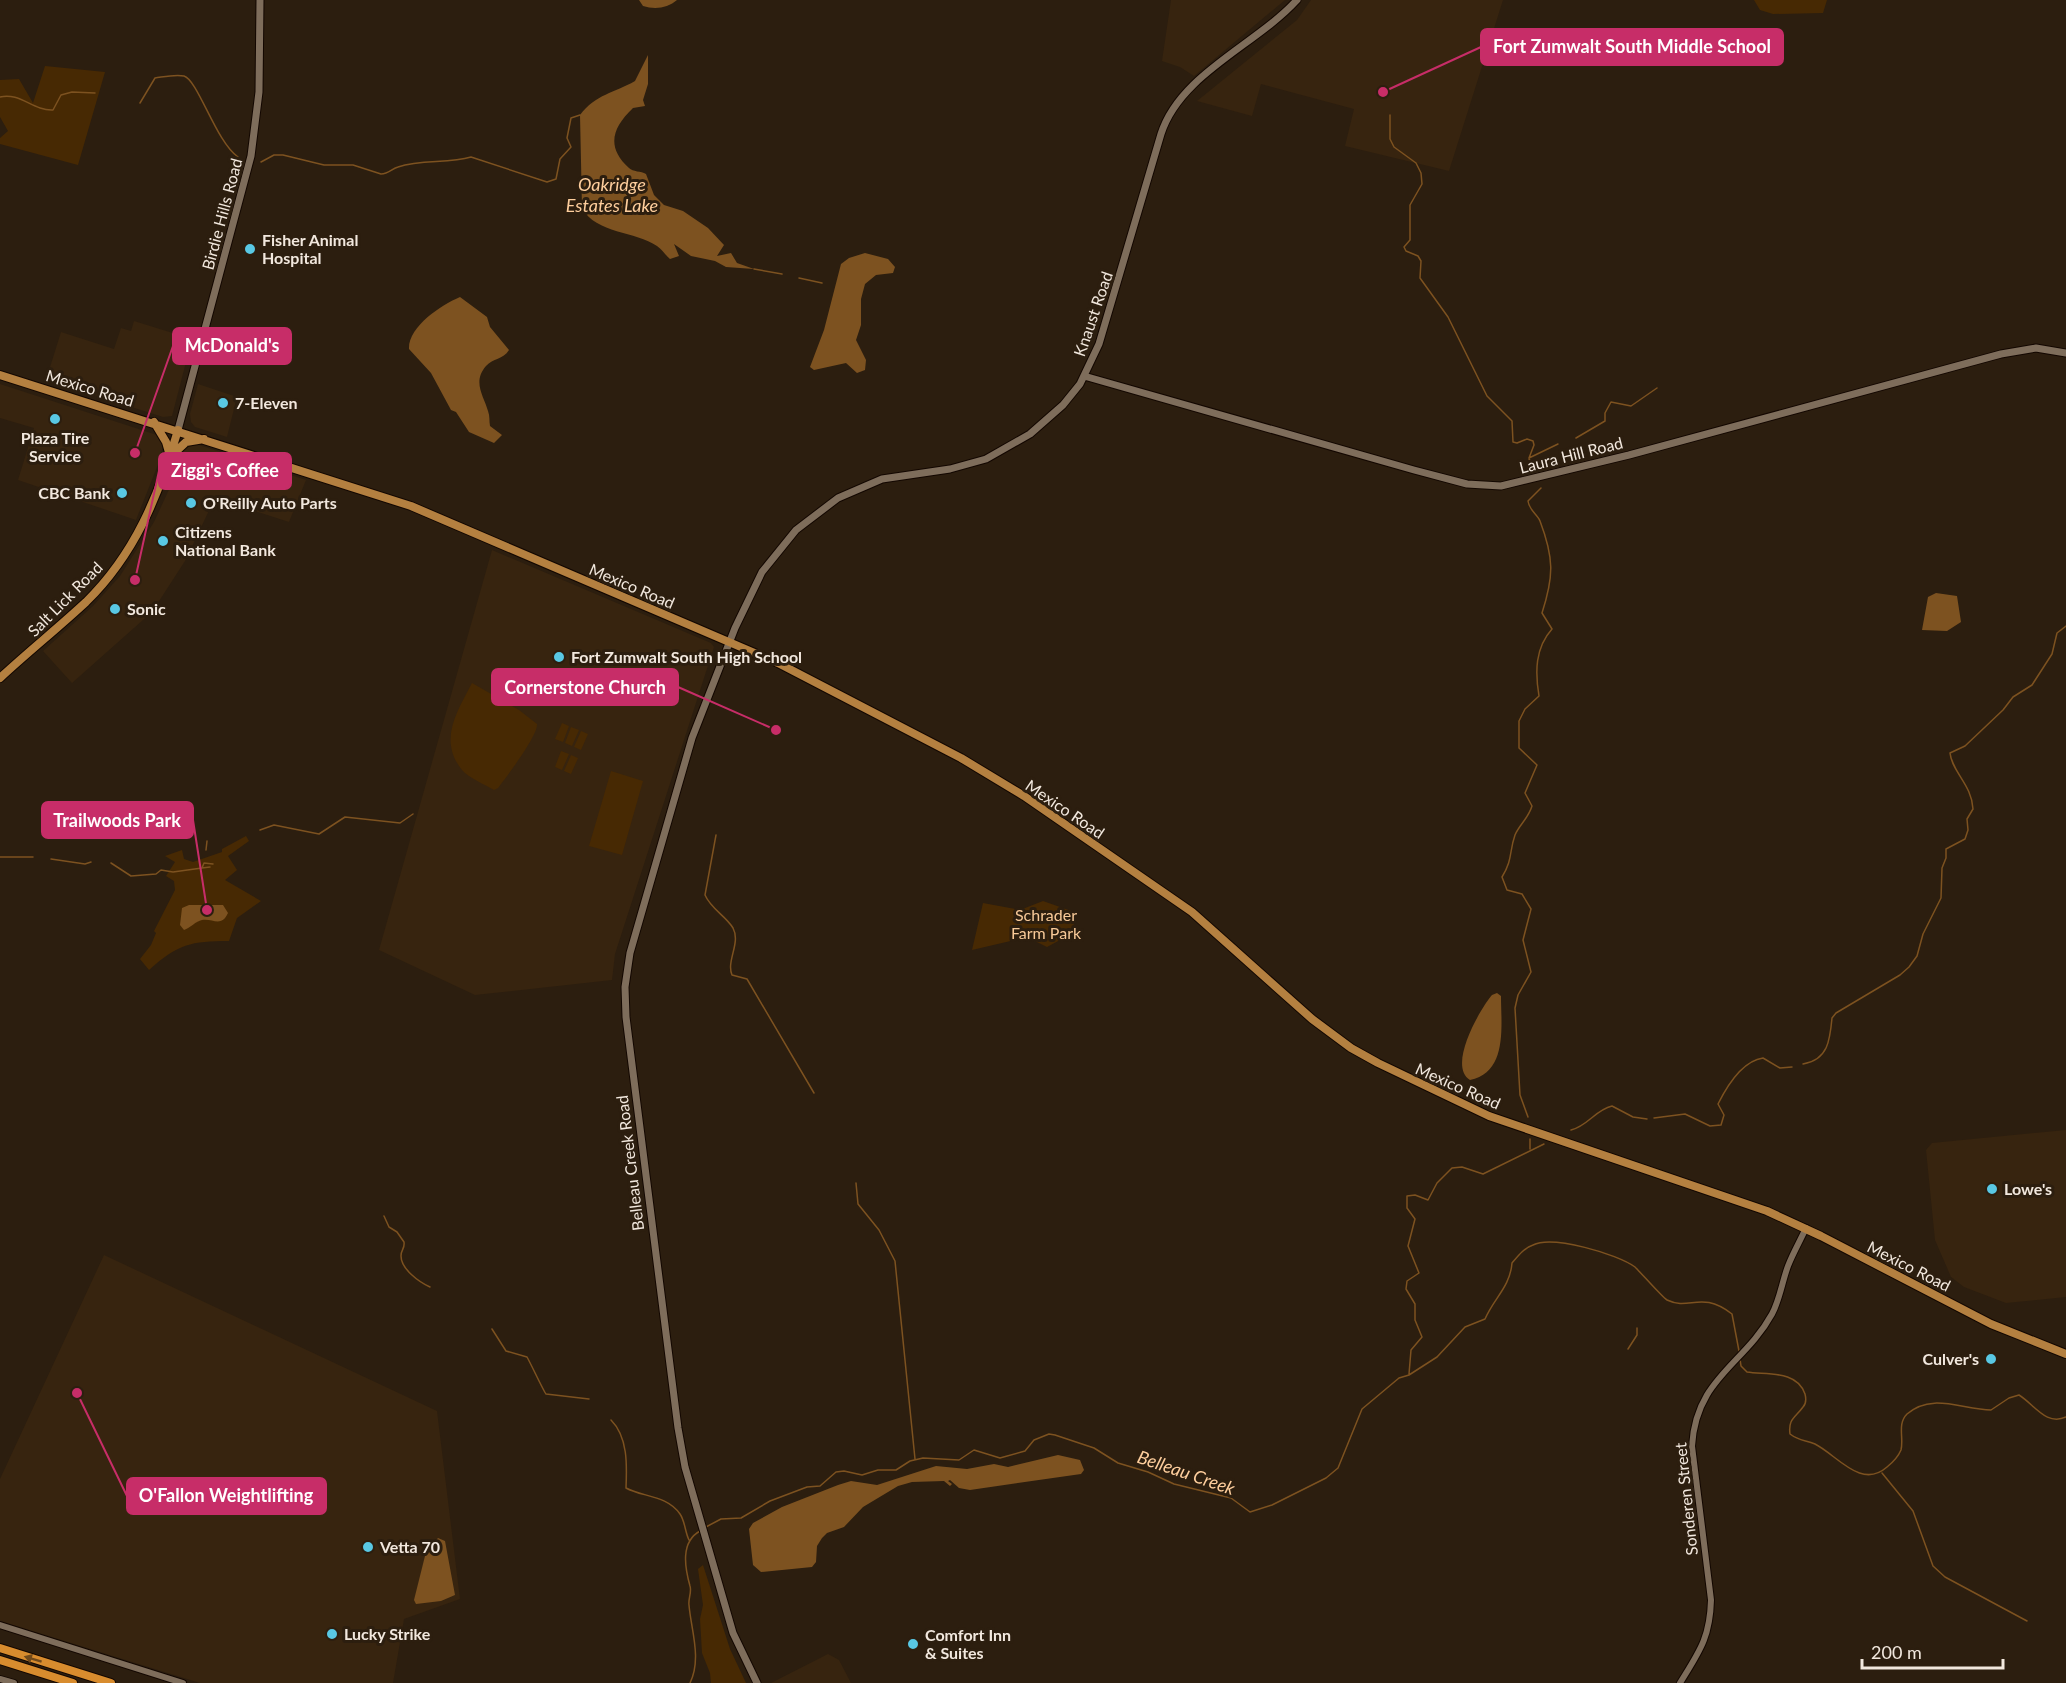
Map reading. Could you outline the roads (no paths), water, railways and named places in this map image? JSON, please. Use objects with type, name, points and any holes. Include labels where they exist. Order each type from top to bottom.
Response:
[{"type":"highway","points":[[0,1648],[111,1683]]},
{"type":"highway","points":[[0,1660],[73,1683]]},
{"type":"main road","name":"Birdie Hills Road","points":[[178,430],[251,156],[260,82],[260,0]]},
{"type":"main road","name":"Knaust Road","points":[[729,642],[748,598],[766,565],[788,538],[817,512],[838,498],[870,483],[895,476],[966,465],[999,453],[1046,421],[1070,397],[1084,376],[1102,336],[1170,112],[1194,85],[1297,0]]},
{"type":"main road","name":"Laura Hill Road","points":[[1084,376],[1414,470],[1467,484],[1490,486],[1578,468],[2001,354],[2036,348],[2066,353]]},
{"type":"main road","name":"Mexico Road","points":[[0,375],[154,422],[411,506],[729,642],[816,682],[999,780],[1192,912],[1312,1019],[1378,1063],[1489,1116],[1740,1201],[1806,1228],[1983,1320],[2065,1354]]},
{"type":"main road","points":[[154,422],[166,442],[170,457],[186,442],[205,439]]},
{"type":"main road","name":"Salt Lick Road","points":[[0,678],[87,601],[116,567],[147,518],[178,430]]},
{"type":"main road","name":"Belleau Creek Road","points":[[729,642],[692,738],[635,933],[625,987],[626,1017],[643,1161],[678,1428],[699,1518],[733,1633],[757,1683]]},
{"type":"street","name":"Sonderen Street","points":[[1680,1683],[1701,1651],[1711,1620],[1711,1600],[1692,1446],[1694,1428],[1706,1396],[1719,1375],[1759,1333],[1776,1305],[1788,1266],[1806,1228]]},
{"type":"street","points":[[0,1625],[183,1683]]},
{"type":"street","points":[[0,1678],[14,1683]]},
{"type":"water","points":[[639,0],[677,0],[670,5],[657,8],[643,6]]},
{"type":"water","name":"Oakridge Estates Lake","points":[[648,55],[648,84],[643,100],[645,106],[633,108],[620,123],[614,138],[617,153],[631,169],[646,174],[654,195],[664,205],[683,211],[708,228],[724,245],[717,256],[731,253],[737,263],[754,269],[726,267],[715,261],[691,256],[674,244],[679,256],[670,259],[648,241],[597,223],[582,208],[580,115],[599,98],[635,81]]},
{"type":"water","points":[[865,253],[888,259],[895,267],[893,273],[876,275],[865,284],[861,299],[861,325],[856,340],[866,360],[865,370],[857,373],[846,363],[814,370],[810,367],[824,330],[841,264],[849,258]]},
{"type":"water","points":[[460,297],[487,317],[490,327],[509,350],[504,356],[486,366],[479,383],[489,413],[490,426],[502,435],[494,443],[469,432],[456,412],[451,410],[431,373],[409,349],[410,341],[420,325],[435,311]]},
{"type":"water","points":[[1936,593],[1957,596],[1961,622],[1947,631],[1922,630],[1928,597]]},
{"type":"water","points":[[189,905],[223,905],[228,913],[223,920],[202,920],[184,930],[180,925],[182,908]]},
{"type":"water","points":[[1497,993],[1501,996],[1502,1021],[1497,1058],[1491,1068],[1470,1080],[1464,1073],[1462,1063],[1468,1038],[1480,1012],[1492,995]]},
{"type":"water","points":[[1058,1455],[1080,1460],[1084,1470],[1081,1474],[970,1490],[959,1488],[950,1480],[948,1481],[952,1484],[950,1486],[944,1481],[912,1482],[898,1486],[863,1507],[844,1527],[827,1533],[817,1546],[816,1562],[812,1567],[761,1572],[753,1565],[749,1529],[753,1523],[782,1507],[838,1485],[851,1481],[877,1485],[936,1466],[967,1469],[994,1464],[1008,1467]]},
{"type":"water","points":[[438,1538],[445,1541],[455,1595],[441,1601],[416,1604],[414,1600],[426,1552]]},
{"type":"waterway","points":[[140,103],[155,78],[184,76],[195,88],[222,139],[238,157]]},
{"type":"waterway","points":[[0,97],[14,97],[39,108],[53,110],[61,95],[72,92],[95,93]]},
{"type":"waterway","points":[[261,162],[274,155],[283,155],[324,165],[353,165],[381,174],[407,165],[471,157],[547,182],[556,179],[560,159],[571,147],[567,138],[571,118],[580,115]]},
{"type":"waterway","points":[[1390,115],[1390,139],[1394,147],[1416,163],[1421,173],[1422,184],[1410,205],[1410,240],[1404,247],[1406,251],[1418,256],[1421,261],[1420,278],[1448,317],[1487,396],[1512,421],[1513,442],[1517,443],[1527,439],[1533,441],[1534,445],[1529,458]]},
{"type":"waterway","points":[[754,269],[782,274]]},
{"type":"waterway","points":[[799,278],[822,283]]},
{"type":"waterway","points":[[1576,438],[1605,421],[1605,413],[1611,402],[1631,406],[1657,388]]},
{"type":"waterway","points":[[1529,458],[1558,444]]},
{"type":"waterway","points":[[1529,459],[1536,469]]},
{"type":"waterway","points":[[1528,1117],[1520,1095],[1515,1008],[1518,995],[1531,972],[1523,940],[1531,909],[1522,894],[1507,890],[1502,877],[1515,835],[1532,806],[1525,793],[1537,765],[1519,748],[1519,721],[1525,709],[1539,696],[1537,678],[1539,652],[1552,629],[1542,613],[1549,588],[1551,567],[1548,546],[1540,521],[1528,501],[1541,488]]},
{"type":"waterway","points":[[1803,1064],[1811,1062],[1823,1053],[1829,1041],[1832,1018],[1836,1013],[1900,975],[1917,956],[1923,934],[1941,898],[1942,868],[1946,858],[1946,849],[1965,839],[1968,830],[1967,819],[1973,809],[1972,800],[1954,766],[1950,753],[1965,746],[2003,710],[2013,697],[2032,685],[2052,654],[2057,633],[2066,626]]},
{"type":"waterway","points":[[260,830],[274,825],[319,834],[345,817],[400,823],[413,814]]},
{"type":"waterway","points":[[716,835],[705,895],[733,928],[735,946],[731,964],[732,975],[747,979],[814,1093]]},
{"type":"waterway","points":[[206,850],[207,841]]},
{"type":"waterway","points":[[0,857],[33,857]]},
{"type":"waterway","points":[[51,859],[85,864],[91,862]]},
{"type":"waterway","points":[[111,863],[131,876],[156,874],[161,870],[173,872],[202,868],[204,863],[213,864]]},
{"type":"waterway","points":[[202,868],[210,867]]},
{"type":"waterway","points":[[1654,1118],[1685,1114],[1710,1126],[1721,1125],[1724,1115],[1718,1104],[1731,1082],[1748,1064],[1763,1058],[1780,1068],[1792,1067]]},
{"type":"waterway","points":[[1571,1130],[1612,1106],[1633,1117],[1647,1119]]},
{"type":"waterway","points":[[1530,1139],[1530,1149]]},
{"type":"waterway","points":[[1409,1374],[1411,1350],[1422,1337],[1415,1320],[1415,1304],[1406,1289],[1407,1281],[1419,1273],[1408,1246],[1415,1219],[1407,1208],[1407,1196],[1415,1195],[1428,1200],[1437,1183],[1452,1168],[1462,1167],[1483,1174],[1544,1144]]},
{"type":"waterway","points":[[856,1183],[858,1204],[879,1230],[895,1261],[915,1459]]},
{"type":"waterway","points":[[384,1216],[389,1227],[397,1232],[404,1242],[401,1256],[404,1266],[430,1287]]},
{"type":"waterway","name":"Belleau Creek","points":[[704,1528],[721,1519],[741,1518],[770,1501],[807,1487],[820,1486],[836,1472],[844,1471],[862,1475],[878,1470],[896,1470],[910,1461],[923,1458],[959,1460],[974,1450],[1000,1458],[1025,1451],[1034,1440],[1049,1434],[1094,1448],[1118,1463],[1148,1472],[1174,1484],[1231,1498],[1250,1512],[1272,1505],[1326,1478],[1338,1468],[1362,1409],[1399,1378],[1409,1375],[1437,1357],[1465,1327],[1485,1319],[1505,1286],[1512,1263],[1521,1252],[1542,1243],[1555,1242],[1585,1247],[1626,1262],[1635,1267],[1667,1300],[1675,1303],[1704,1302],[1721,1307],[1732,1314],[1739,1351]]},
{"type":"waterway","points":[[1628,1349],[1637,1335],[1637,1328]]},
{"type":"waterway","points":[[492,1329],[506,1351],[527,1357],[546,1394],[589,1399]]},
{"type":"waterway","name":"Belleau Creek","points":[[1740,1359],[1741,1366],[1747,1372],[1781,1375],[1801,1386],[1806,1402],[1791,1422],[1790,1434],[1815,1444],[1850,1468],[1868,1475],[1877,1473],[1895,1460],[1901,1450],[1901,1427],[1904,1418],[1907,1414],[1927,1404],[1948,1404],[1991,1410],[2009,1398],[2019,1395],[2047,1417],[2052,1419],[2066,1417]]},
{"type":"waterway","points":[[611,1420],[617,1427],[623,1443],[626,1488],[661,1500],[675,1508],[682,1517],[689,1540]]},
{"type":"waterway","points":[[1882,1473],[1913,1511],[1933,1566],[1945,1577],[2027,1621]]},
{"type":"waterway","name":"Belleau Creek","points":[[690,1683],[695,1664],[695,1644],[689,1605],[690,1588],[686,1556],[689,1542],[700,1531]]},
{"type":"place","name":"Fort Zumwalt South Middle School","points":[[1383,92]]},
{"type":"place","name":"Fisher Animal Hospital","points":[[250,249]]},
{"type":"place","name":"7-Eleven","points":[[223,403]]},
{"type":"place","name":"Plaza Tire Service","points":[[55,419]]},
{"type":"place","name":"McDonald's","points":[[135,453]]},
{"type":"place","name":"CBC Bank","points":[[122,493]]},
{"type":"place","name":"O'Reilly Auto Parts","points":[[191,503]]},
{"type":"place","name":"Citizens National Bank","points":[[163,541]]},
{"type":"place","name":"Ziggi's Coffee","points":[[135,580]]},
{"type":"place","name":"Sonic","points":[[115,609]]},
{"type":"place","name":"Fort Zumwalt South High School","points":[[559,657]]},
{"type":"place","name":"Cornerstone Church","points":[[776,730]]},
{"type":"place","name":"Trailwoods Park","points":[[207,910]]},
{"type":"place","name":"Lowe's","points":[[1992,1189]]},
{"type":"place","name":"Culver's","points":[[1991,1359]]},
{"type":"place","name":"O'Fallon Weightlifting","points":[[77,1393]]},
{"type":"place","name":"Vetta 70","points":[[368,1547]]},
{"type":"place","name":"Lucky Strike","points":[[332,1634]]},
{"type":"place","name":"Comfort Inn & Suites","points":[[913,1644]]},
{"type":"park label","name":"Schrader Farm Park","points":[[1046,924]]}]
